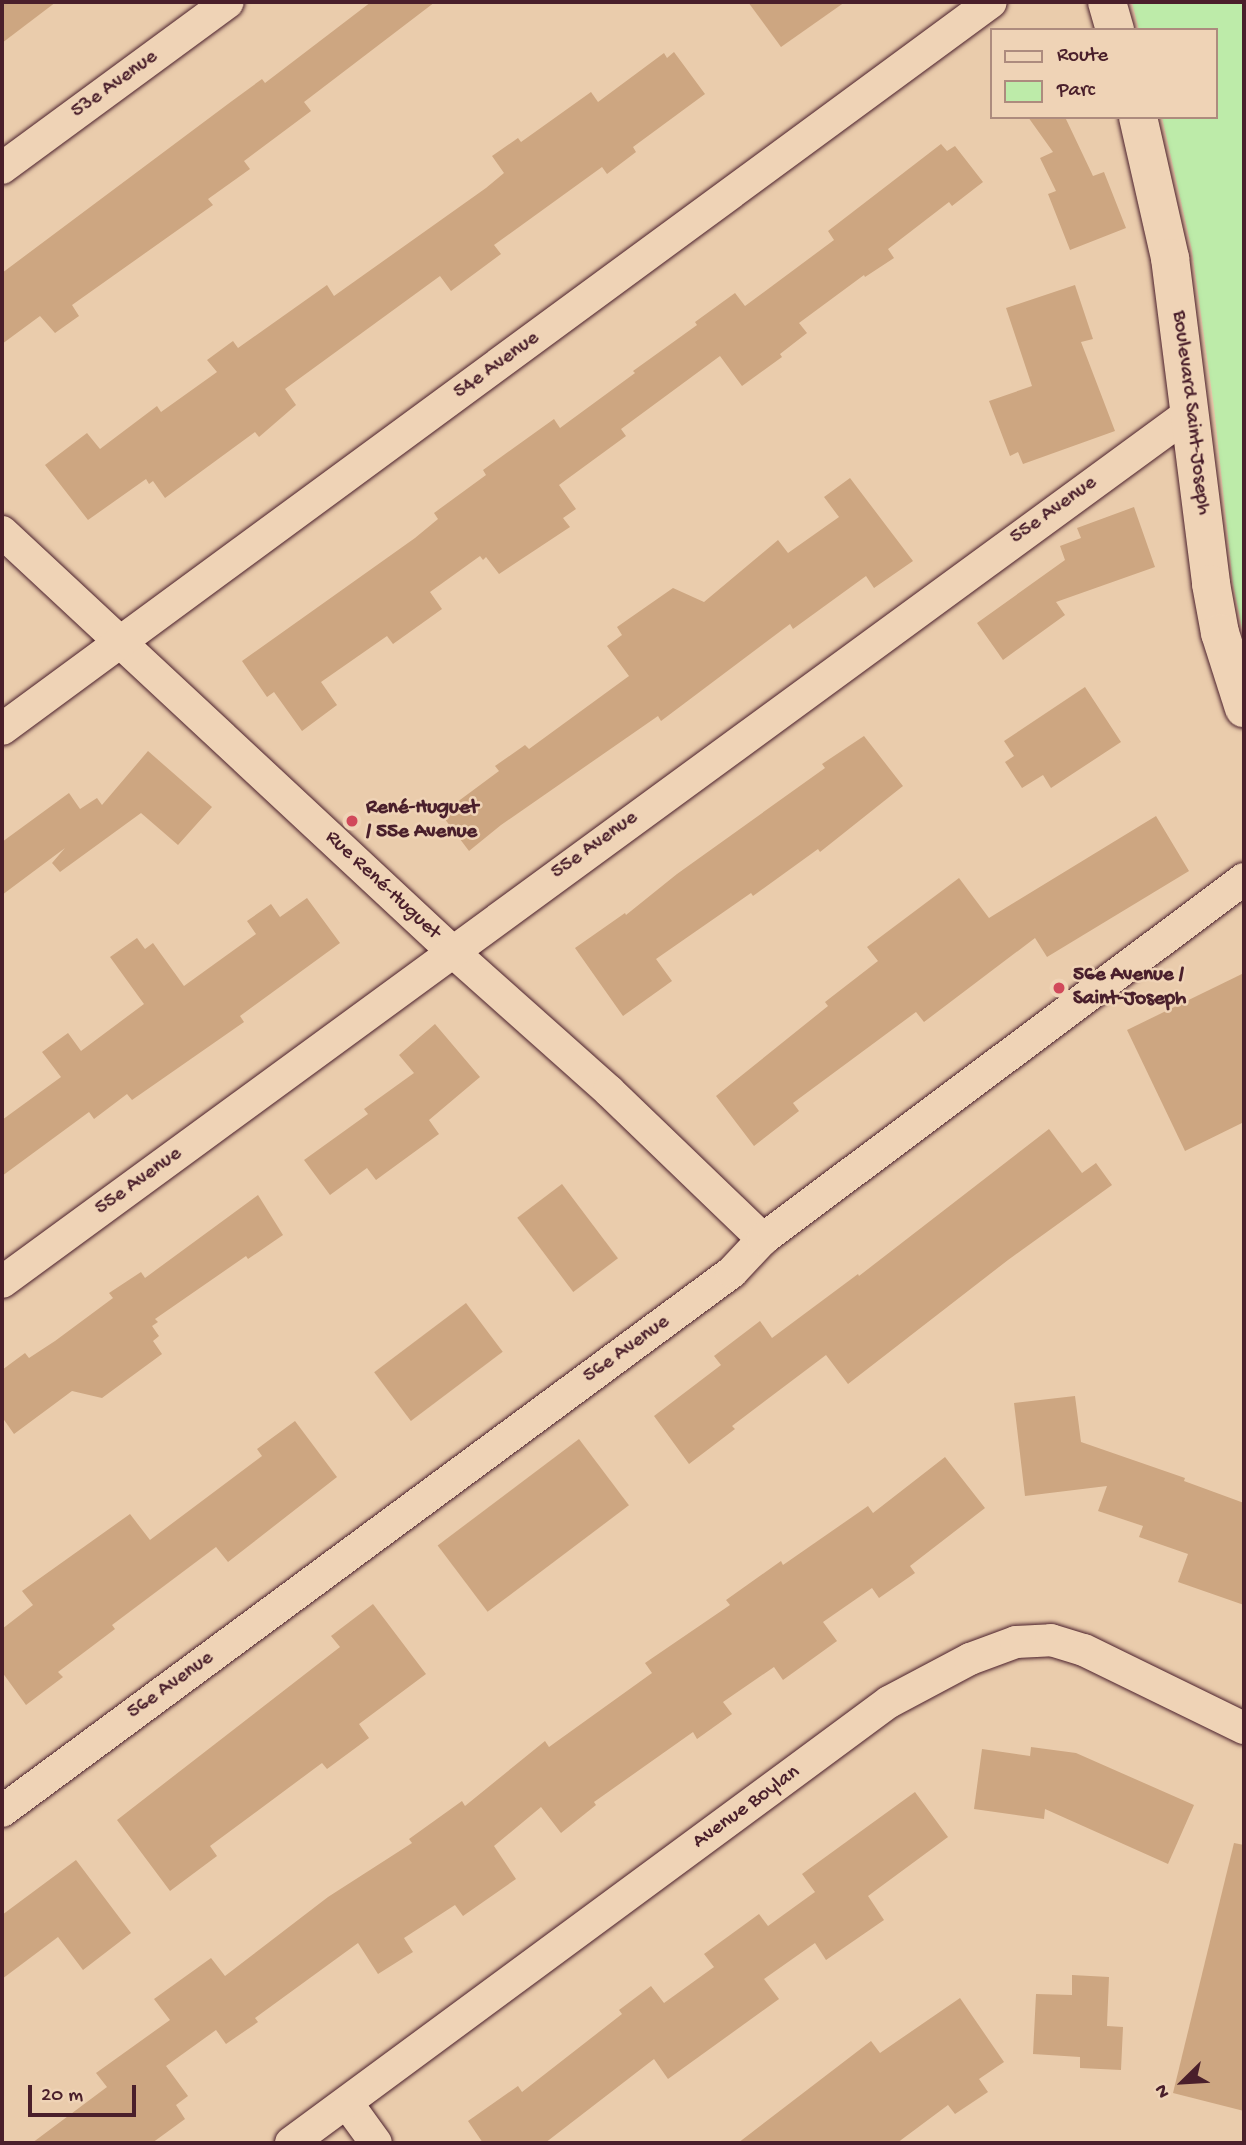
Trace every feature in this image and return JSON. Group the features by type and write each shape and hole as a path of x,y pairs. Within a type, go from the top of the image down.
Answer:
{"street":[{"name":"53e Avenue","path":"2,168 228,2"},
{"name":"54e Avenue","path":"2,729 991,2"},
{"path":"1107,2 1114,28"},
{"name":"Boulevard Saint-Joseph","path":"1138,119 1170,258 1211,584 1220,633 1244,708"},
{"name":"55e Avenue","path":"2,1282 1191,412"},
{"name":"Rue René-Huguet","path":"2,532 452,951 609,1091 763,1239"},
{"name":"56e Avenue","path":"2,1811 732,1272 763,1239 1244,879"},
{"name":"Avenue Boylan","path":"291,2143 889,1702 970,1659 1016,1642 1051,1640 1084,1650 1244,1728"},
{"path":"347,2103 376,2143"}],"green space":[{"path":"1132,2 1244,2 1244,638 1233,583 1214,407 1192,250 1162,119 1218,119 1218,28 1138,28"}],"building":[{"path":"2,2 56,2 2,43"},
{"path":"371,2 435,2 304,102 311,111 244,161 250,169 208,199 213,205 72,305 79,316 55,333 40,316 2,344 2,273 262,79 265,83"},
{"path":"748,2 845,2 781,47"},
{"path":"674,52 705,94 633,147 636,152 607,174 602,167 494,245 501,254 451,291 440,276 285,389 296,405 259,437 255,432 165,498 153,481 149,484 146,479 88,520 45,465 87,433 100,449 157,406 161,412 217,372 207,360 233,341 238,348 327,285 334,296 486,188 504,173 492,156 518,138 521,142 591,92 598,102 664,53 667,58"},
{"path":"1029,119 1066,119 1093,176 1104,172 1126,228 1070,250 1048,194 1056,191 1040,158 1053,152"},
{"path":"941,144 947,151 955,146 983,182 952,206 949,202 888,249 894,258 865,277 864,275 799,323 807,333 780,354 782,357 742,386 720,356 621,429 626,436 559,485 576,509 563,518 570,527 499,574 486,557 483,560 480,556 430,592 442,609 393,644 387,636 321,682 337,705 302,731 274,692 267,697 242,661 415,538 438,519 434,513 486,475 483,470 554,419 560,428 635,373 633,371 697,325 695,322 735,293 745,306 834,240 828,231"},
{"path":"1075,285 1093,339 1081,342 1115,431 1023,464 1018,452 1010,456 989,401 1032,386 1006,308"},
{"path":"850,478 913,561 874,588 866,576 793,629 790,624 661,721 658,716 501,825 469,851 441,814 499,771 495,766 525,745 529,749 629,676 607,646 622,635 617,627 673,588 704,602 778,540 788,553 839,517 824,497"},
{"path":"1134,507 1155,567 1056,602 1065,615 1003,660 977,623 1065,560 1060,546 1081,538 1077,528"},
{"path":"1085,687 1121,742 1051,788 1043,775 1022,788 1005,762 1014,756 1004,741"},
{"path":"864,736 903,786 820,852 818,849 753,896 751,893 656,959 672,981 623,1016 575,948 625,913 626,915 677,874 825,768 822,764"},
{"path":"148,751 212,807 178,845 141,813 60,872 52,863 65,848 2,895 2,842 69,793 80,809 97,798 102,805"},
{"path":"1156,816 1189,871 1047,957 1035,938 924,1022 916,1012 793,1103 799,1111 754,1146 716,1096 828,1006 825,1002 878,961 867,947 959,878 989,918"},
{"path":"307,898 340,943 240,1016 244,1022 132,1100 127,1094 94,1119 89,1112 2,1176 2,1120 61,1077 42,1052 68,1033 81,1051 144,1004 110,957 137,938 145,949 153,943 184,986 256,934 247,921 271,904 280,917"},
{"path":"1244,973 1244,1122 1185,1151 1127,1030"},
{"path":"435,1024 480,1077 429,1120 439,1134 376,1180 367,1168 330,1195 304,1160 368,1114 364,1109 414,1073 399,1055"},
{"path":"1049,1129 1082,1173 1096,1163 1112,1185 1008,1260 848,1384 826,1355 732,1426 735,1429 689,1464 654,1416 721,1365 714,1356 760,1321 772,1338 858,1274 859,1276"},
{"path":"562,1184 618,1258 573,1292 517,1218"},
{"path":"258,1195 283,1235 248,1259 246,1256 155,1319 158,1322 152,1326 159,1336 153,1341 162,1354 102,1398 72,1391 14,1434 2,1417 2,1370 25,1353 29,1358 55,1341 113,1298 109,1293 141,1272 145,1278"},
{"path":"466,1303 503,1352 411,1421 374,1372"},
{"path":"1075,1396 1081,1442 1185,1478 1184,1481 1244,1503 1244,1605 1178,1582 1188,1554 1139,1537 1143,1526 1098,1511 1107,1486 1025,1496 1014,1403"},
{"path":"295,1421 337,1477 228,1562 216,1547 112,1625 115,1629 58,1672 63,1677 26,1705 2,1672 2,1629 33,1605 22,1591 130,1514 150,1540 262,1456 257,1449"},
{"path":"579,1439 629,1505 488,1612 438,1546"},
{"path":"945,1457 985,1508 910,1566 915,1573 879,1598 872,1588 823,1622 837,1641 783,1680 774,1667 723,1702 732,1714 697,1739 693,1732 594,1802 596,1805 561,1833 541,1807 494,1846 516,1879 463,1916 455,1905 404,1938 413,1952 378,1974 358,1943 255,2018 258,2022 226,2044 216,2030 166,2066 188,2096 176,2105 185,2119 152,2143 32,2143 107,2087 96,2073 170,2020 154,1999 211,1958 225,1976 328,1897 412,1843 409,1839 462,1801 465,1806 545,1741 549,1747 652,1673 645,1663 730,1605 726,1600 781,1561 783,1565 868,1506 873,1513"},
{"path":"373,1604 426,1674 359,1724 369,1738 327,1769 322,1763 210,1846 217,1856 170,1891 117,1820 340,1647 331,1636"},
{"path":"1031,1747 1076,1753 1194,1805 1168,1864 1045,1809 1044,1819 974,1809 982,1749 1030,1756"},
{"path":"915,1792 948,1837 868,1896 884,1920 826,1960 815,1943 764,1979 779,1999 668,2079 654,2059 545,2143 483,2143 468,2121 518,2086 522,2092 622,2014 619,2010 651,1986 664,2003 714,1967 704,1954 759,1914 768,1926 815,1892 802,1874"},
{"path":"1234,1843 1244,1845 1244,2111 1173,2093"},
{"path":"76,1860 131,1933 83,1970 58,1937 2,1979 2,1915"},
{"path":"1072,1975 1109,1977 1107,2026 1123,2027 1121,2070 1080,2068 1080,2057 1033,2054 1036,1994 1072,1995"},
{"path":"960,1998 1004,2062 979,2079 988,2092 955,2114 948,2105 897,2143 738,2143 871,2041 880,2053"}],"place":[{"name":"René-Huguet / 55e Avenue","path":"352,821"},
{"name":"56e Avenue / Saint-Joseph","path":"1059,988"}]}
